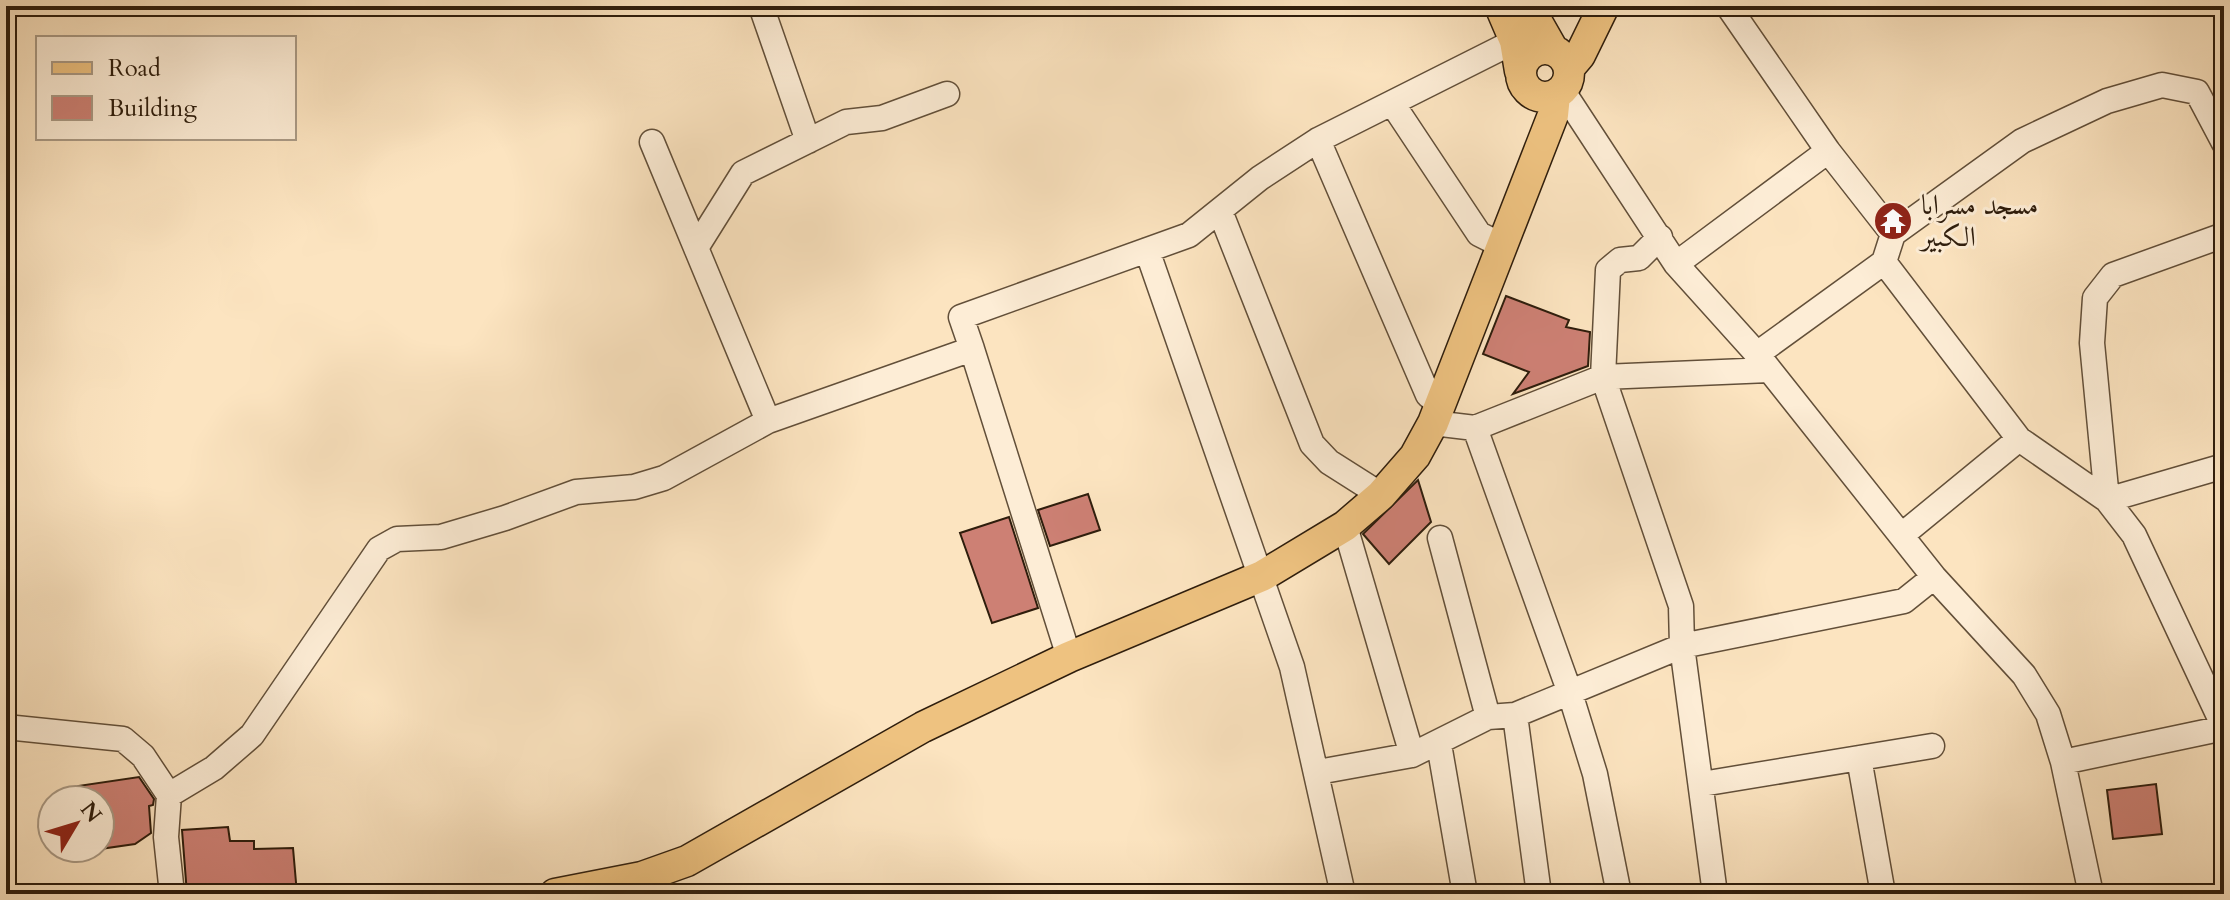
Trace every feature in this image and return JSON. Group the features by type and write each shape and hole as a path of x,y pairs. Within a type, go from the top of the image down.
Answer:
{"main road":[{"path":"1500,6 1515,41 1521,79 1531,93 1538,96 1580,55 1604,6"},
{"path":"555,894 642,877 687,861 923,727 1069,657 1262,576 1345,526 1381,495 1415,456 1437,414 1553,115 1560,76 1528,6"},
{"path":"1520,71 1532,52 1560,76"}],"street":[{"path":"761,6 808,141"},
{"path":"1728,6 1828,151 1893,234"},
{"path":"1069,657 961,317 1189,235 1260,178 1318,140 1515,41"},
{"path":"1560,76 1676,264 1763,362 1934,577 2024,675 2048,714 2063,762 2091,894"},
{"path":"1318,140 1437,414 1475,428 1603,377 1763,362 1884,262 1893,234 2022,141 2107,101 2162,85 2197,92 2224,143"},
{"path":"696,248 743,173 846,122 882,118 947,94"},
{"path":"1392,103 1479,234 1503,246"},
{"path":"652,142 768,421"},
{"path":"1676,264 1828,151"},
{"path":"1220,211 1312,444 1329,462 1381,495"},
{"path":"2107,500 2092,343 2095,298 2113,275 2224,235"},
{"path":"1660,237 1639,258 1620,260 1608,270 1603,377 1681,606 1682,646 1715,894"},
{"path":"1147,250 1292,667 1343,894"},
{"path":"1884,262 2019,439 2107,500 2134,535 2224,728 2063,762"},
{"path":"169,795 214,768 252,735 379,549 397,539 441,537 576,492 634,487 664,478 768,421 972,349"},
{"path":"1475,428 1570,693 1595,774 1619,894"},
{"path":"1902,535 2019,439"},
{"path":"2107,500 2224,466"},
{"path":"1345,526 1412,755"},
{"path":"1440,538 1488,717"},
{"path":"1318,772 1412,755 1488,717 1515,715 1682,646 1904,601 1934,577"},
{"path":"1515,715 1539,894"},
{"path":"6,727 123,739 143,756 169,795 166,837 172,894"},
{"path":"1439,744 1465,894"},
{"path":"1702,784 1932,746"},
{"path":"1859,758 1883,894"}],"building":[{"path":"1506,296 1569,320 1566,327 1590,332 1588,366 1513,394 1529,372 1483,354"},
{"path":"1418,480 1431,522 1389,564 1363,534"},
{"path":"1088,494 1100,530 1050,546 1038,510"},
{"path":"1009,517 1038,608 992,623 960,533"},
{"path":"139,777 154,799 153,805 149,806 151,833 135,844 116,847 116,784 92,784"},
{"path":"2156,784 2162,834 2113,839 2107,790"},
{"path":"228,827 230,841 254,841 254,849 293,848 297,894 187,894 182,830"}],"place":[{"name":"مسجد مسرابا الكبير","path":"1893,221"}]}
